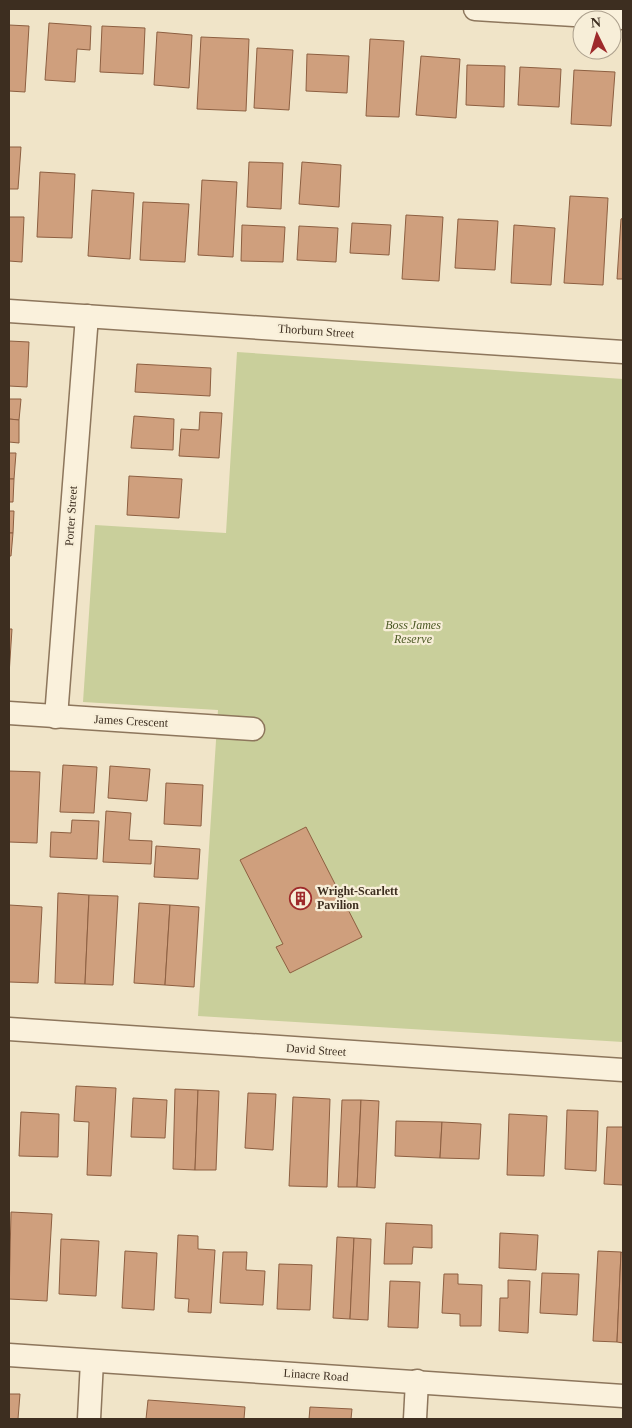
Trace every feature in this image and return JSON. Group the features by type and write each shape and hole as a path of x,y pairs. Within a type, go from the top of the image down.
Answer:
{"street":[{"path":"475,9 572,13"},
{"name":"Thorburn Street","path":"9,311 623,352"},
{"name":"Porter Street","path":"56,717 87,316"},
{"name":"James Crescent","path":"9,714 253,729"},
{"name":"David Street","path":"9,1030 623,1070"},
{"name":"Linacre Road","path":"9,1355 623,1396"},
{"path":"89,1419 92,1361"},
{"path":"415,1419 417,1381"}],"green space":[{"name":"Boss James Reserve","path":"237,352 623,379 623,1042 198,1016 218,710 83,702 95,525 226,533"}],"building":[{"path":"49,23 91,26 90,50 77,49 75,82 45,80"},
{"path":"9,25 29,26 25,92 9,91"},
{"path":"102,26 145,28 143,74 100,72"},
{"path":"157,32 192,35 189,88 154,85"},
{"path":"201,37 249,39 246,111 197,109"},
{"path":"370,39 404,41 399,117 366,116"},
{"path":"257,48 293,50 289,110 254,108"},
{"path":"307,54 349,56 347,93 306,91"},
{"path":"421,56 460,59 456,118 416,115"},
{"path":"467,65 505,66 504,107 466,105"},
{"path":"520,67 561,69 559,107 518,105"},
{"path":"574,70 615,72 611,126 571,124"},
{"path":"9,147 21,147 18,189 9,189"},
{"path":"249,162 283,163 281,209 247,207"},
{"path":"302,162 341,165 339,207 299,204"},
{"path":"40,172 75,174 72,238 37,237"},
{"path":"202,180 237,182 233,257 198,255"},
{"path":"92,190 134,193 130,259 88,256"},
{"path":"570,196 608,198 603,285 564,283"},
{"path":"143,202 189,204 185,262 140,260"},
{"path":"406,215 443,217 439,281 402,279"},
{"path":"9,217 24,217 22,262 9,261"},
{"path":"623,218 623,279 617,279 621,219"},
{"path":"458,219 498,221 495,270 455,268"},
{"path":"352,223 391,225 389,255 350,253"},
{"path":"242,225 285,227 283,262 241,261"},
{"path":"514,225 555,228 551,285 511,283"},
{"path":"299,226 338,228 336,262 297,260"},
{"path":"9,341 29,342 27,387 9,386"},
{"path":"137,364 211,368 210,396 135,392"},
{"path":"9,399 21,399 19,420 9,419"},
{"path":"200,412 222,413 219,458 179,456 181,429 199,430"},
{"path":"134,416 174,419 173,450 131,448"},
{"path":"9,419 19,420 19,443 9,442"},
{"path":"9,453 16,453 14,479 9,479"},
{"path":"129,476 182,479 179,518 127,515"},
{"path":"9,479 14,479 13,502 9,502"},
{"path":"9,511 14,511 13,533 9,533"},
{"path":"9,533 13,533 11,556 9,556"},
{"path":"9,629 12,629 9,675"},
{"path":"63,765 97,767 94,813 60,812"},
{"path":"110,766 150,769 147,801 108,798"},
{"path":"9,771 40,772 37,843 9,842"},
{"path":"166,783 203,785 201,826 164,824"},
{"path":"106,811 131,813 129,840 152,841 151,864 103,862"},
{"path":"72,820 99,821 97,859 50,857 51,832 71,833"},
{"name":"Wright-Scarlett Pavilion","path":"306,827 362,937 290,973 276,947 283,944 240,860"},
{"path":"156,846 200,849 198,879 154,877"},
{"path":"58,893 89,895 85,984 55,983"},
{"path":"89,895 118,896 113,985 85,984"},
{"path":"139,903 170,905 165,985 134,983"},
{"path":"9,905 42,907 38,983 9,982"},
{"path":"170,905 199,907 194,987 165,985"},
{"path":"76,1086 116,1088 111,1176 87,1175 89,1122 74,1121"},
{"path":"175,1089 198,1090 195,1170 173,1169"},
{"path":"198,1090 219,1091 216,1170 195,1170"},
{"path":"248,1093 276,1094 273,1150 245,1148"},
{"path":"293,1097 330,1099 327,1187 289,1186"},
{"path":"133,1098 167,1100 165,1138 131,1137"},
{"path":"342,1100 361,1100 357,1187 338,1187"},
{"path":"361,1100 379,1101 375,1188 357,1187"},
{"path":"567,1110 598,1111 596,1171 565,1169"},
{"path":"21,1112 59,1114 58,1157 19,1156"},
{"path":"509,1114 547,1116 544,1176 507,1175"},
{"path":"396,1121 442,1122 440,1158 395,1156"},
{"path":"442,1122 481,1124 479,1159 440,1158"},
{"path":"607,1127 623,1127 623,1185 604,1184"},
{"path":"11,1212 52,1214 47,1301 9,1299"},
{"path":"386,1223 432,1225 432,1248 413,1247 412,1264 384,1264"},
{"path":"500,1233 538,1235 536,1270 499,1268"},
{"path":"178,1235 198,1236 198,1249 215,1250 211,1313 188,1312 189,1299 175,1298"},
{"path":"337,1237 354,1238 350,1319 333,1318"},
{"path":"354,1238 371,1239 368,1320 350,1319"},
{"path":"61,1239 99,1241 96,1296 59,1294"},
{"path":"125,1251 157,1253 154,1310 122,1308"},
{"path":"598,1251 621,1252 617,1342 593,1341"},
{"path":"223,1252 247,1252 246,1270 265,1271 263,1305 220,1303"},
{"path":"621,1252 623,1253 623,1343 617,1342"},
{"path":"279,1264 312,1265 310,1310 277,1309"},
{"path":"542,1273 579,1274 577,1315 540,1313"},
{"path":"444,1274 458,1274 458,1284 482,1285 481,1326 460,1326 460,1314 442,1313"},
{"path":"508,1280 530,1281 528,1333 499,1331 500,1298 508,1298"},
{"path":"390,1281 420,1282 418,1328 388,1327"},
{"path":"9,1394 20,1394 18,1419 9,1419"},
{"path":"148,1400 245,1407 244,1419 146,1419"},
{"path":"310,1407 352,1409 351,1419 309,1419"}],"place":[{"name":"Wright-Scarlett Pavilion","path":"301,898"}]}
